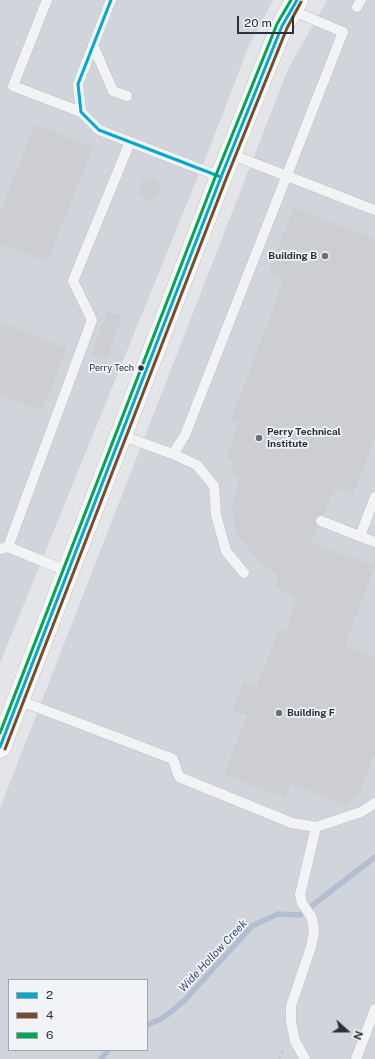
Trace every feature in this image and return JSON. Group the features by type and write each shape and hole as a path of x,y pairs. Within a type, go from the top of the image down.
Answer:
{"main road":[{"path":"1,739 18,700 67,570 221,176 282,26 294,5"}],"lane":[{"path":"47,0 13,86 81,112 99,130 221,176"},
{"path":"81,112 78,84 111,0"},
{"path":"173,454 185,435 343,32 294,5"},
{"path":"93,45 113,91 127,96"},
{"path":"67,570 2,549 92,320 73,281 130,142"},
{"path":"230,154 375,210"},
{"path":"120,435 173,454 197,465 214,486 216,515 226,551 244,573"},
{"path":"360,536 375,497"},
{"path":"321,521 375,542"},
{"path":"18,700 173,759 179,777 292,823 316,827 361,812 375,803"},
{"path":"305,1059 295,1041 292,1022 292,1006 311,947 314,931 312,918 302,903 300,895 316,827"},
{"path":"356,1059 375,1009"}],"shaded area":[{"path":"0,0 273,0 248,48 210,147 0,663"},
{"name":"Perry Technical Institute","path":"327,0 375,0 375,1059 0,1059 0,808 288,69"}],"building":[{"path":"35,124 93,147 47,262 0,244 0,212"},
{"path":"154,178 161,187 157,198 145,200 138,191 143,180"},
{"path":"294,207 375,239 375,438 353,495 335,488 323,515 315,518 315,522 318,527 311,543 375,566 345,645 375,657 375,753 361,789 346,806 291,784 285,798 224,774 247,715 233,710 244,681 257,686 279,628 286,631 297,599 277,588 277,575 257,560 236,532 232,510 239,477 231,472 234,462 227,459 238,423 231,420 284,279 268,273"},
{"path":"107,311 122,316 107,359 92,354"},
{"path":"0,322 67,348 42,411 0,395"}],"waterway":[{"name":"Wide Hollow Creek","path":"148,1025 163,1018 184,1001 252,926 278,914 300,915 375,857"},
{"name":"Wide Hollow Creek","path":"101,1059 107,1051"}],"transit line":[{"name":"2","path":"111,0 78,84 81,112 99,130 221,177"},
{"name":"6","path":"0,733 216,175 277,24 291,0"},
{"name":"2","path":"0,747 221,177 282,26 297,0"},
{"name":"4","path":"5,749 226,179 287,28 301,2"}],"place":[{"name":"Building B","path":"325,256"},
{"name":"Perry Tech","path":"141,368"},
{"name":"Perry Technical Institute","path":"259,438"},
{"name":"Building F","path":"279,713"}]}
